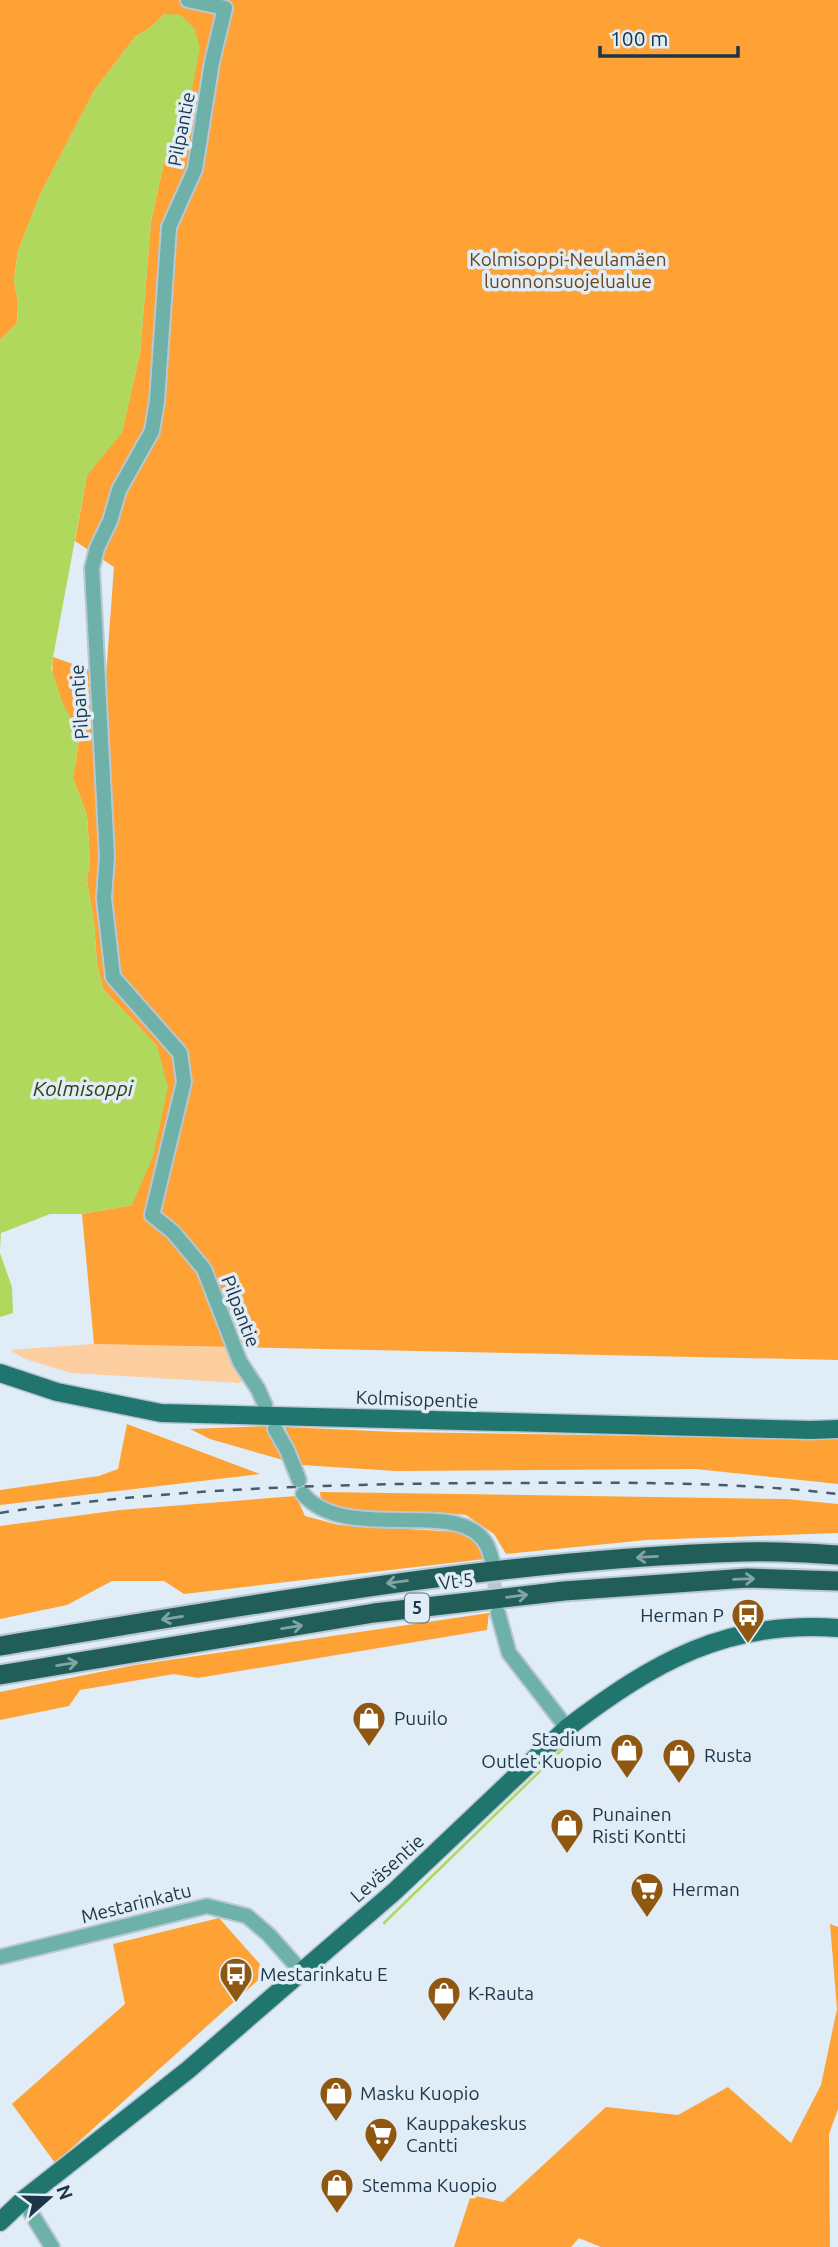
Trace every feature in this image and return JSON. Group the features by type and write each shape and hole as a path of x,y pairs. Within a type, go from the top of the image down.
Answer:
{"highway":[{"name":"Vt 5","path":"0,1646 374,1585 562,1562 745,1552 838,1555"},
{"name":"Vt 5","path":"0,1675 374,1613 564,1591 747,1578 838,1581"}],"main road":[{"name":"Kolmisopentie","path":"0,1373 57,1392 161,1413 838,1429"},
{"name":"Leväsentie","path":"0,2222 23,2200 188,2070 395,1891 567,1728 651,1670 700,1646 779,1627 838,1628"}],"street":[{"name":"Pilpantie","path":"188,0 225,8 212,62 195,169 169,227 157,401 152,430 119,490 92,568 107,856 104,898 113,977 180,1054 184,1082 152,1214 173,1232 204,1269 240,1362 265,1405"},
{"path":"275,1429 310,1503 341,1516 445,1522 473,1530 488,1546 492,1560"},
{"path":"498,1613 509,1653 567,1728"},
{"name":"Mestarinkatu","path":"0,1957 207,1906 247,1916 269,1935 301,1971"},
{"path":"23,2200 52,2247"}],"shaded area":[{"path":"94,1344 229,1347 244,1380 240,1383 71,1373 25,1359 10,1350"}],"green space":[{"name":"Kolmisoppi-Neulamäen luonnonsuojelualue","path":"0,0 838,0 838,1360 94,1344 82,1214 132,1205 157,1046 103,989 97,964 87,881 90,861 87,816 73,778 80,734 60,697 52,667 53,657 106,676 114,567 75,541 87,475 122,432 140,353 151,221 164,162 189,105 165,14 135,37 94,91 40,195 18,251 14,280 18,303 17,323 0,340"},
{"path":"127,1424 260,1474 0,1505 0,1490 99,1476 118,1469"},
{"path":"269,1426 283,1460 210,1439 190,1429"},
{"path":"285,1427 396,1432 838,1439 838,1484 696,1469 395,1471 302,1465"},
{"path":"320,1492 787,1499 838,1504 838,1533 646,1540 506,1554 494,1534 466,1515 433,1512 365,1513 321,1501"},
{"path":"296,1496 305,1516 339,1525 459,1532 476,1541 485,1559 184,1594 164,1581 112,1581 67,1605 0,1619 0,1526 120,1510"},
{"path":"489,1613 487,1630 198,1678 174,1674 80,1690 69,1706 0,1720 0,1692 135,1665"},
{"path":"219,1918 267,1972 55,2163 12,2104 125,2004 113,1944"},
{"path":"830,1924 838,1927 838,2109 829,2134 830,2247 601,2247 579,2238 571,2247 454,2247 471,2195 503,2202 606,2107 678,2115 728,2087 791,2143 821,2085 837,2009"}],"water":[{"name":"Kolmisoppi","path":"165,14 181,15 195,29 200,48 189,105 164,162 151,221 140,353 122,433 87,475 51,668 63,704 80,734 73,778 87,816 90,861 87,881 97,964 103,989 157,1046 168,1087 153,1157 132,1205 82,1214 50,1214 1,1233 0,1251 0,340 17,323 18,303 14,280 18,251 40,195 94,91 135,37"},
{"path":"0,1253 12,1287 13,1313 0,1317"}],"waterway":[{"path":"384,1923 576,1736"}],"tunnel":[{"path":"492,1562 497,1608"}],"railway":[{"path":"0,1513 200,1492 388,1484 660,1483 749,1486 838,1494"}],"place":[{"name":"Herman P","path":"748,1645"},
{"name":"Puuilo","path":"369,1748"},
{"name":"Stadium Outlet Kuopio","path":"627,1780"},
{"name":"Rusta","path":"679,1785"},
{"name":"Punainen Risti Kontti","path":"567,1855"},
{"name":"Herman","path":"647,1919"},
{"name":"Mestarinkatu E","path":"236,2004"},
{"name":"K-Rauta","path":"444,2023"},
{"name":"Masku Kuopio","path":"336,2123"},
{"name":"Kauppakeskus Cantti","path":"381,2164"},
{"name":"Stemma Kuopio","path":"337,2215"}]}
